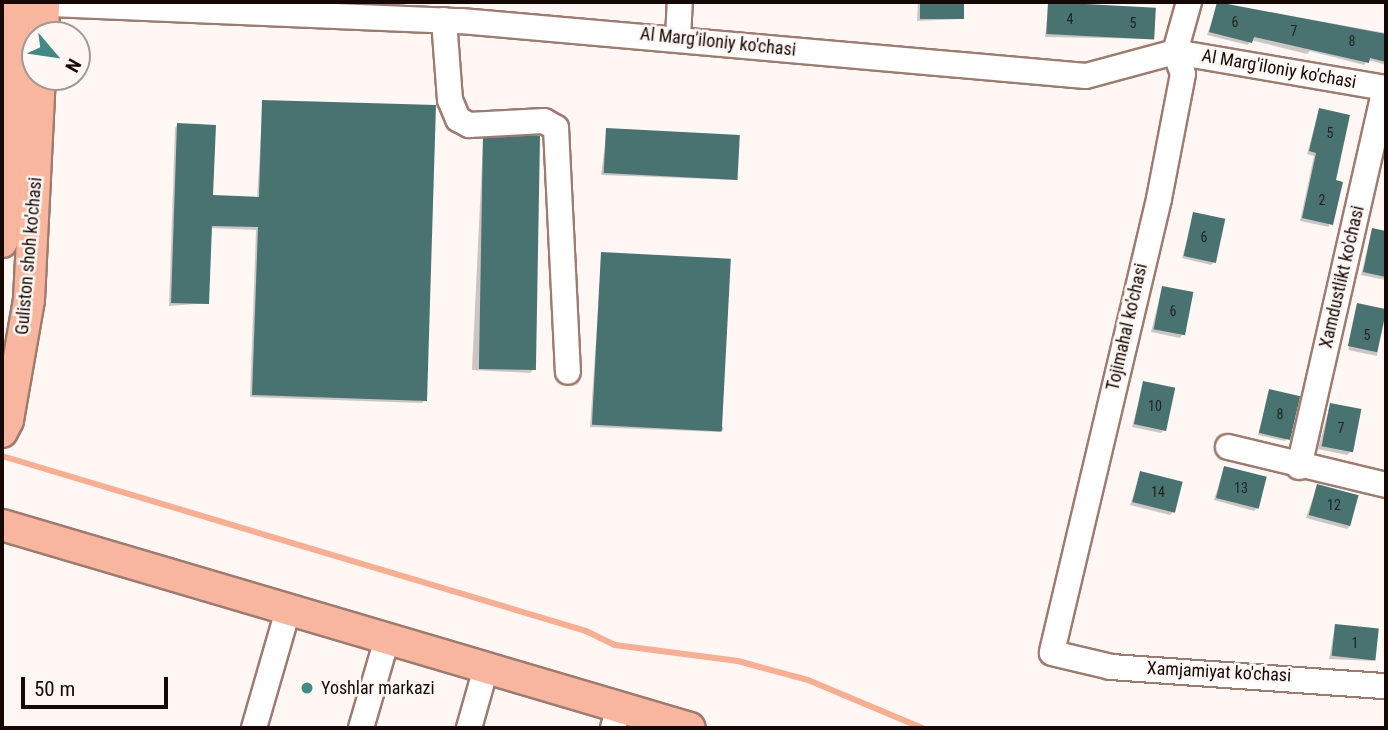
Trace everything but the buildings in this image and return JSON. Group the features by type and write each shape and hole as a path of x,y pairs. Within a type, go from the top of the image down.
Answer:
{"main road":[{"path":"30,3 37,21"},
{"name":"Guliston shoh ko'chasi","path":"2,242 30,3"},
{"name":"Guliston shoh ko'chasi","path":"2,432 8,421 10,361 29,300 39,91"},
{"path":"2,525 486,668 616,718 690,728"}],"street":[{"path":"678,37 680,2"},
{"name":"Tojimahal ko'chasi","path":"1052,653 1159,199 1183,74 1175,52 1189,2"},
{"name":"Al Marg'iloniy ko'chasi","path":"30,3 456,14 910,63 1087,76 1175,52 1386,88"},
{"path":"456,14 450,100 458,119 469,125 544,121 556,128 568,372"},
{"name":"Xamdustlikt ko'chasi","path":"1299,467 1386,88"},
{"path":"1228,447 1299,467 1386,485"},
{"path":"254,728 288,610"},
{"path":"361,728 387,639"},
{"name":"Xamjamiyat ko'chasi","path":"1052,653 1111,667 1386,686"},
{"path":"469,728 486,668"}],"waterway":[{"path":"2,456 586,631 615,645 738,661 808,680 922,728"}],"place":[{"name":"Yoshlar markazi","path":"307,688"}]}
